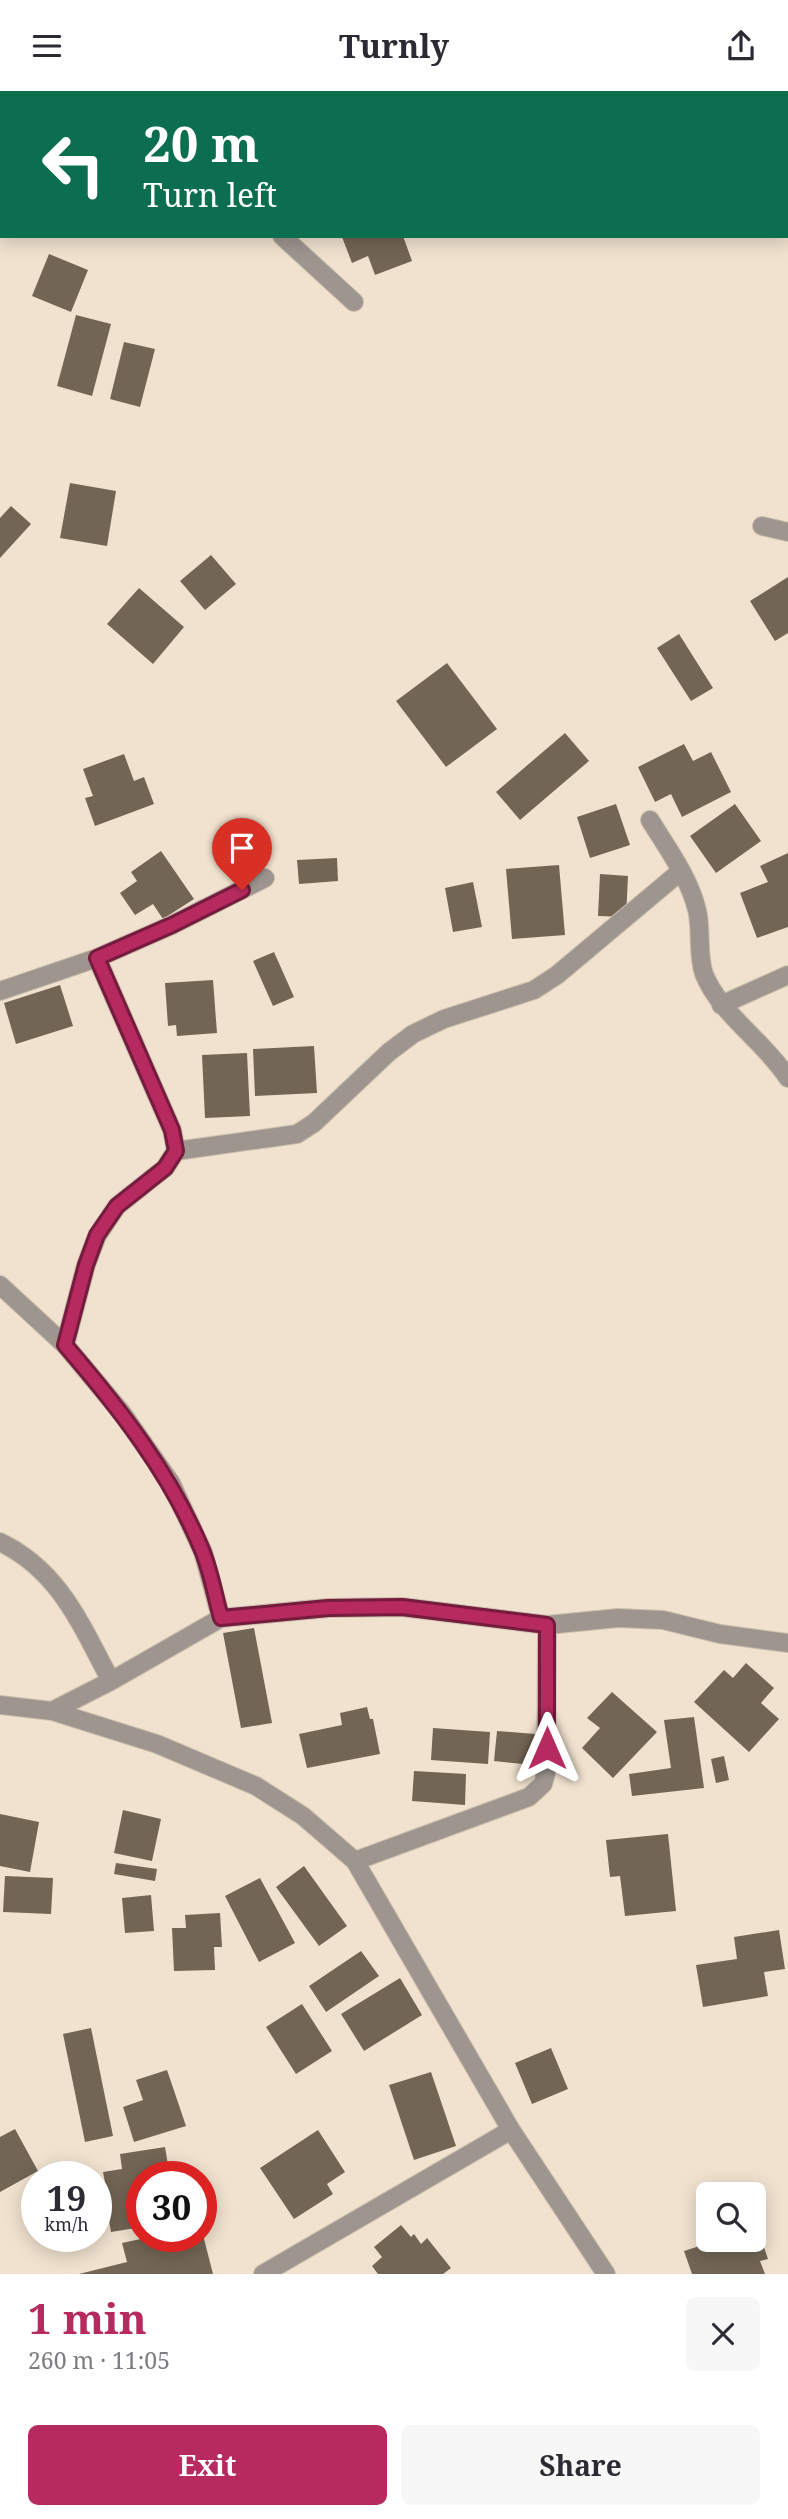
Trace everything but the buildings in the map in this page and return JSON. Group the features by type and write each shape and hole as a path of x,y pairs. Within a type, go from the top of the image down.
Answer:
{"street":[{"path":"284,238 354,302"},
{"path":"762,526 788,532"},
{"path":"650,820 681,871 698,910 704,972 721,1005 740,1021 788,1078"},
{"path":"176,1151 296,1134 314,1123 413,1034 444,1019 534,990 557,975 681,871"},
{"path":"0,991 97,958 265,879"},
{"path":"65,1345 86,1265 97,1235 117,1206 165,1168 176,1151 172,1130 97,958"},
{"path":"721,1005 788,975"},
{"path":"0,1285 65,1345 122,1413 171,1483 203,1552 221,1618"},
{"path":"0,1542 22,1553 51,1579 73,1610 111,1681"},
{"path":"52,1711 111,1681 221,1618 328,1608 402,1607 547,1625 618,1618 663,1620 720,1634 788,1643"},
{"path":"355,1861 529,1797 543,1784 546,1773 547,1625"},
{"path":"0,1705 52,1711 158,1744 256,1786 303,1816 355,1861 511,2130 606,2274"},
{"path":"263,2274 511,2130"}],"route":[{"path":"242,890 97,958 172,1130 176,1151 165,1168 117,1206 97,1235 86,1265 65,1345 122,1413 171,1483 203,1552 221,1618 328,1608 402,1607 547,1625 547,1748"}]}
